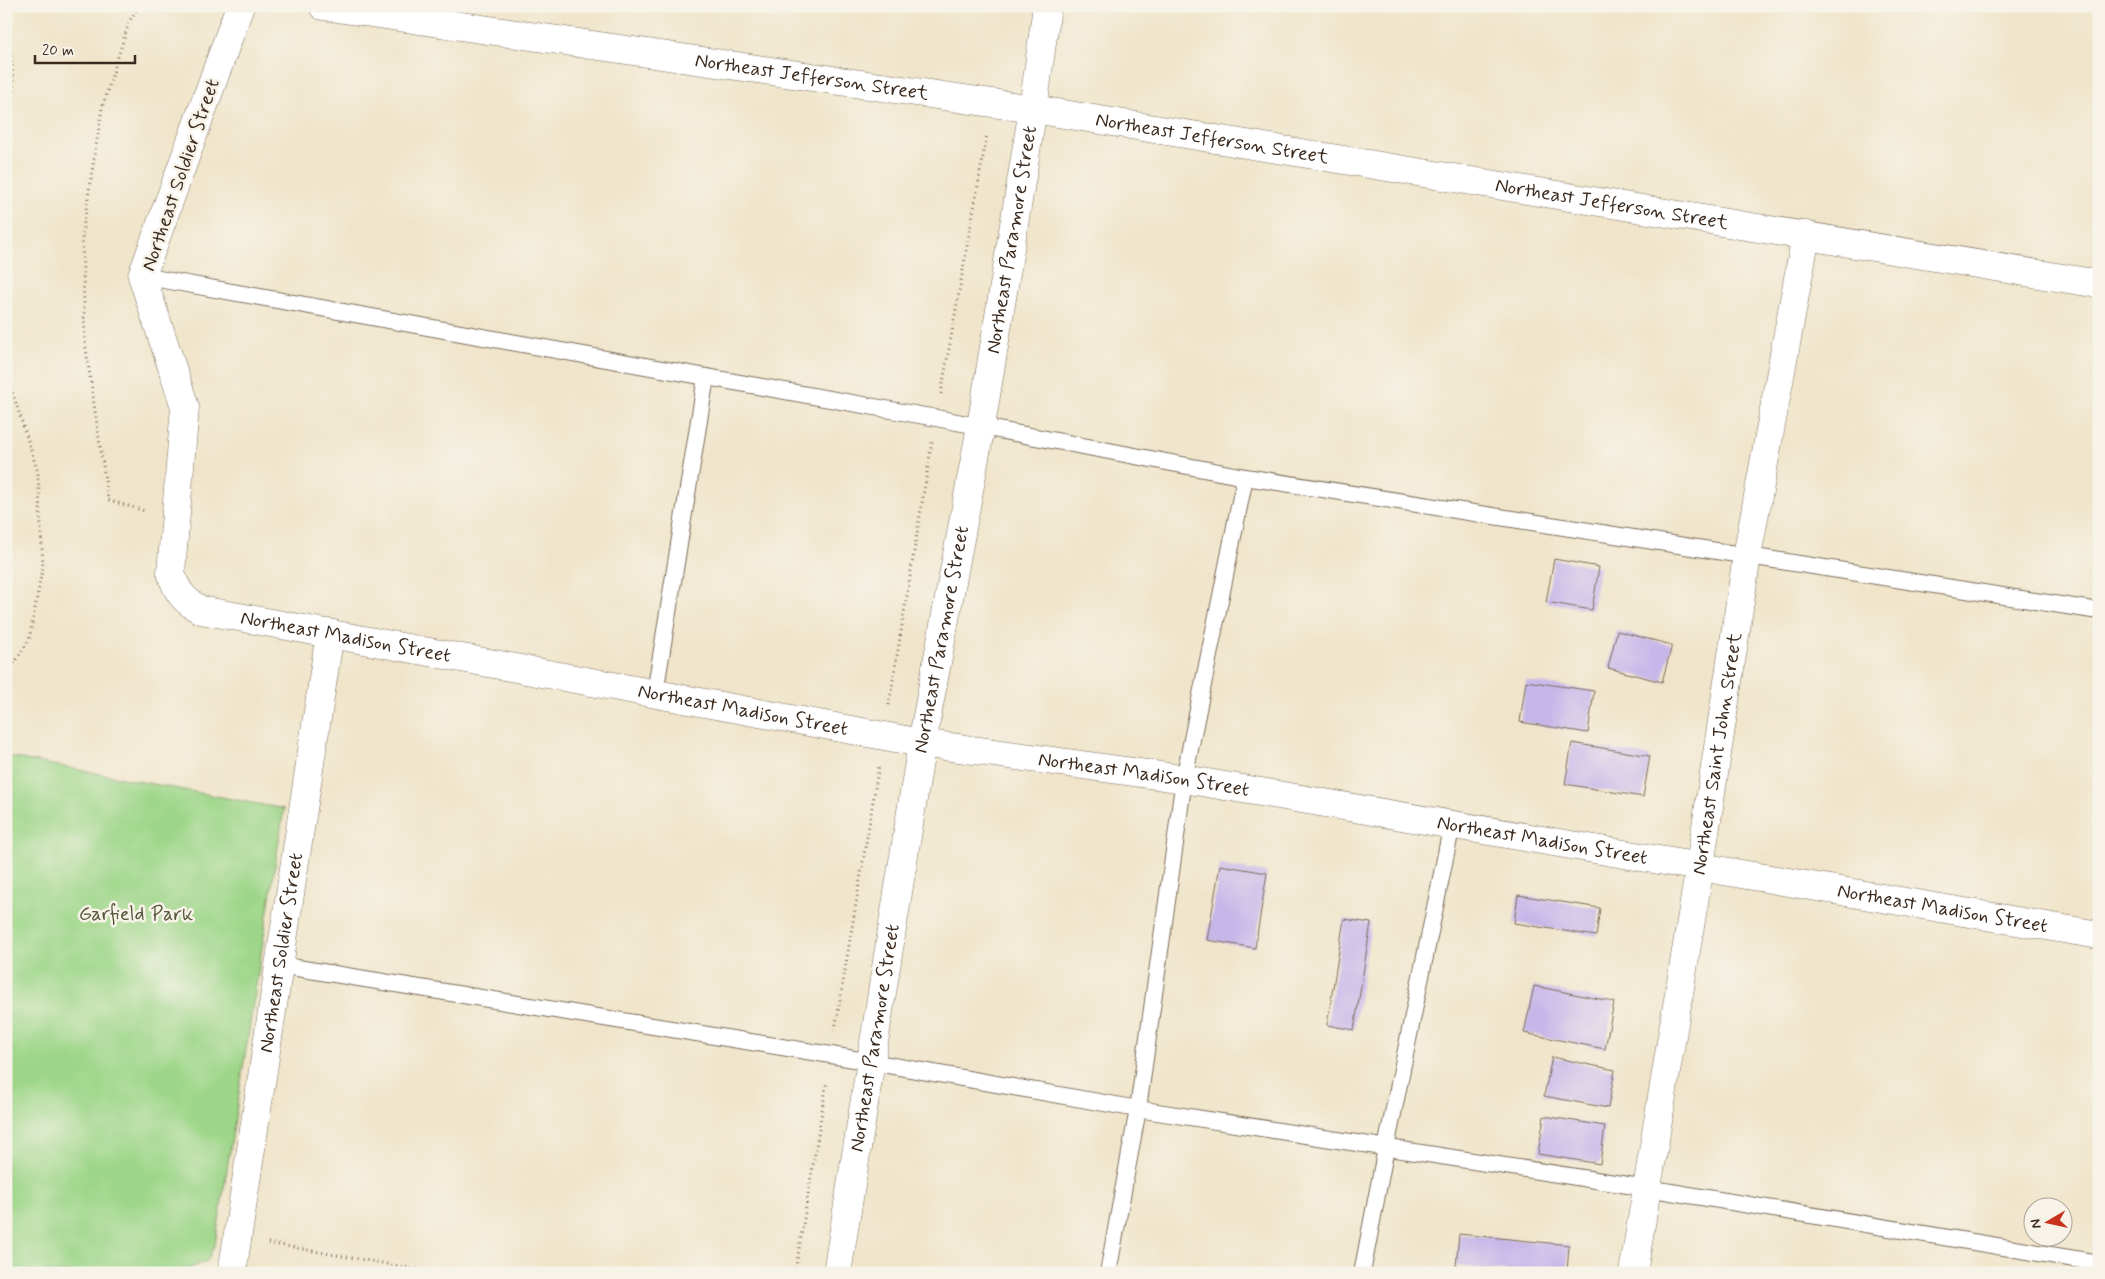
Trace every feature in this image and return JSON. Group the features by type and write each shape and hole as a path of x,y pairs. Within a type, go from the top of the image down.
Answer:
{"street":[{"name":"Northeast Soldier Street","path":"190,604 174,585 171,572 185,407 142,276 240,6"},
{"name":"Northeast Jefferson Street","path":"323,6 1032,109 2099,284"},
{"name":"Northeast Paramore Street","path":"837,1273 922,743 981,426 1047,6"},
{"name":"Northeast Saint John Street","path":"1633,1273 1700,866 1747,556 1806,235"},
{"name":"Northeast Madison Street","path":"190,604 201,610 330,632 922,743 1184,779 2099,935"},
{"name":"Northeast Soldier Street","path":"232,1273 330,632"}],"lane":[{"path":"142,276 981,426 1245,477 2099,610"},
{"path":"655,692 706,377"},
{"path":"1108,1273 1138,1109 1184,779 1245,477"},
{"path":"1362,1273 1452,824"},
{"path":"279,965 831,1055 1138,1109 1647,1188 2099,1263"}],"path":[{"path":"139,6 129,22 102,108 82,235 85,342 108,500 146,511"},
{"path":"6,16 10,34 14,94 6,118"},
{"path":"795,1273 936,418 993,104"},
{"path":"6,385 13,394 38,472 43,566 29,640 6,676"},
{"path":"268,1242 439,1273"}],"green space":[{"name":"Garfield Park","path":"6,756 284,809 215,1245 207,1261 179,1273 6,1273"}],"building":[{"path":"1554,559 1599,567 1592,610 1546,602"},
{"path":"1617,631 1672,645 1662,682 1608,668"},
{"path":"1526,681 1594,691 1588,733 1520,722"},
{"path":"1572,743 1650,756 1643,797 1565,784"},
{"path":"1220,865 1267,873 1255,948 1207,940"},
{"path":"1518,895 1600,908 1596,936 1514,923"},
{"path":"1344,919 1371,923 1354,1030 1327,1025"},
{"path":"1534,986 1614,1002 1605,1049 1524,1033"},
{"path":"1552,1057 1615,1070 1608,1108 1544,1096"},
{"path":"1544,1116 1605,1126 1600,1164 1538,1154"},
{"path":"1459,1234 1569,1245 1567,1273 1521,1273 1456,1266"}]}
